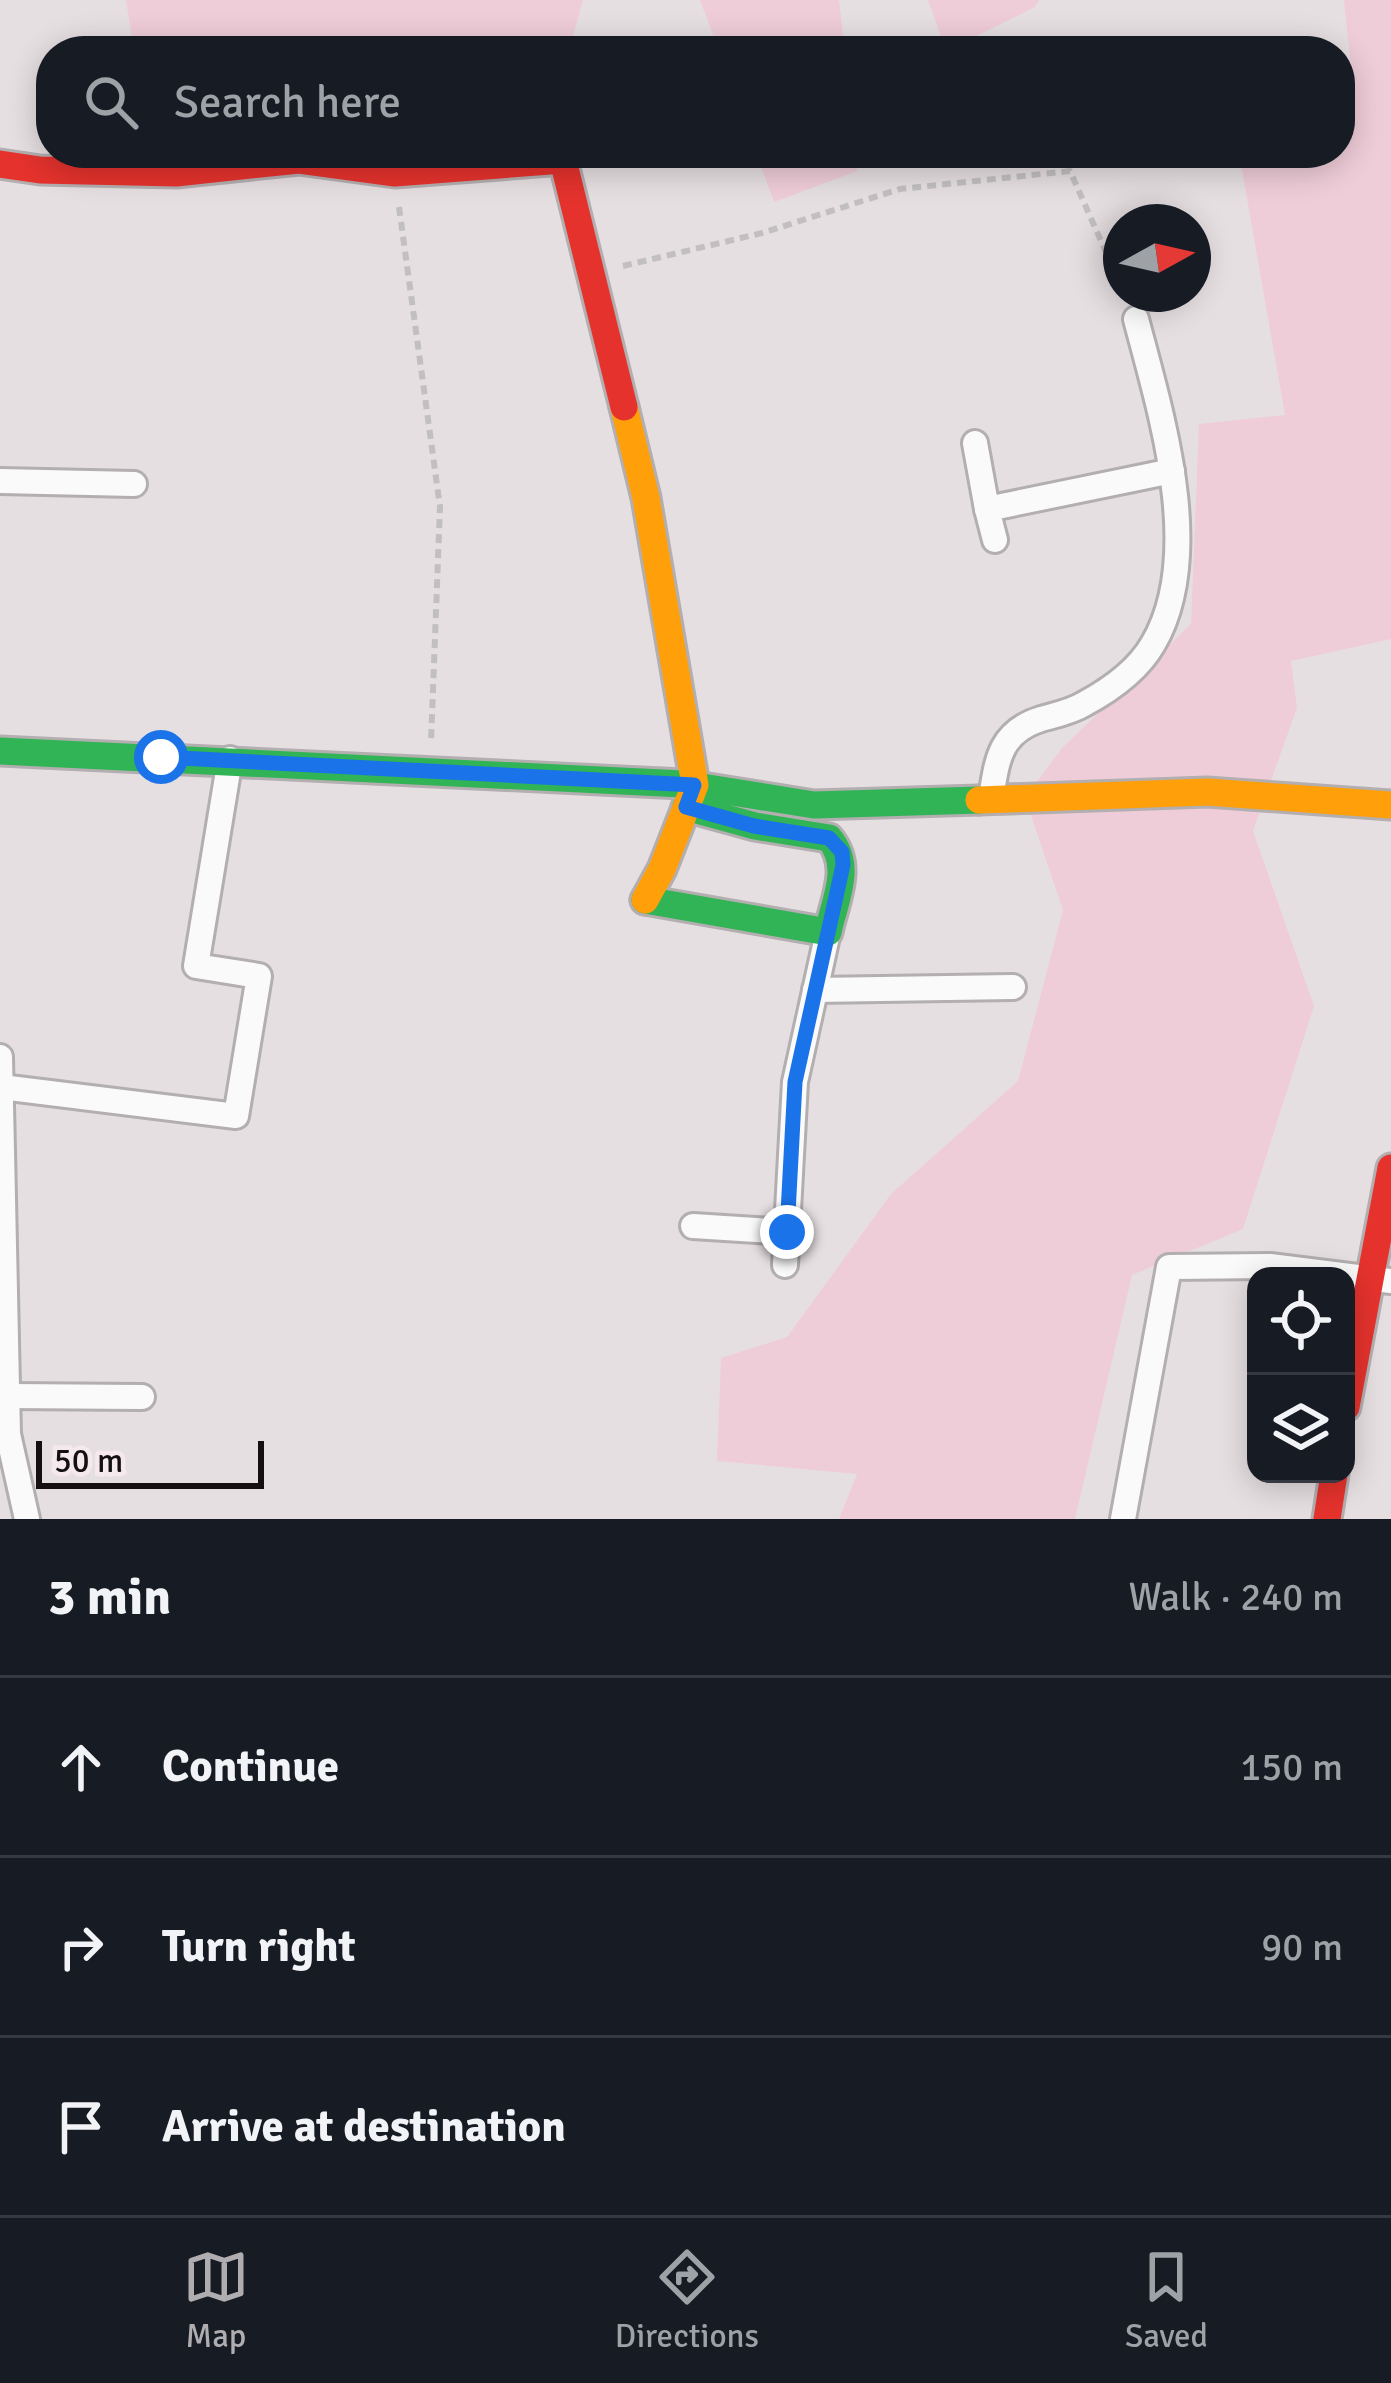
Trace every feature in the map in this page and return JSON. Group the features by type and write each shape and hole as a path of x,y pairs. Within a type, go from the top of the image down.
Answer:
{"street":[{"path":"0,164 40,170 176,173 223,168"},
{"path":"358,168 395,173 445,168"},
{"path":"567,168 646,498 690,796 644,902 828,932"},
{"path":"991,798 999,749 1027,723 1080,707 1122,680 1153,644 1170,597 1176,548 1172,471 1136,319"},
{"path":"975,443 995,540"},
{"path":"987,509 1172,471"},
{"path":"0,481 134,484"},
{"path":"0,751 230,759 814,806 1207,792 1391,805"},
{"path":"1,1087 236,1116 259,976 196,966 230,759"},
{"path":"690,796 754,826 829,838 842,852 795,1082 784,1265"},
{"path":"815,990 1013,987"},
{"path":"0,1057 8,1434 27,1519"},
{"path":"1355,1375 1380,1280 1391,1168"},
{"path":"693,1226 787,1232"},
{"path":"1123,1519 1169,1268 1270,1266 1380,1280"},
{"path":"7,1396 142,1397"},
{"path":"1327,1519 1333,1483"}],"path":[{"path":"590,274 762,233 900,189 1070,171 1103,245"},
{"path":"395,173 440,506 429,774"}],"shaded area":[{"path":"126,0 583,0 573,36 132,36"},
{"path":"700,0 839,0 843,36 713,36"},
{"path":"928,0 1039,0 1035,7 976,36 941,36"},
{"path":"1344,0 1391,0 1391,639 1291,661 1297,708 1253,831 1314,1006 1243,1229 1132,1275 1075,1519 839,1519 857,1474 717,1461 721,1358 787,1337 891,1194 1018,1081 1063,910 1025,798 1062,748 1191,624 1199,424 1285,415 1242,168 1355,168 1355,36 1348,36"},
{"path":"762,168 857,168 857,171 774,202"}],"traffic: fast":[{"path":"0,751 683,784 814,805 979,800"},
{"path":"645,900 828,932 841,871 829,838 755,826 686,807"}],"traffic: slow":[{"path":"624,407 646,498 695,785 645,900"},
{"path":"979,800 1207,792 1391,805"}],"traffic: jam":[{"path":"0,164 40,170 176,173 223,168"},
{"path":"358,168 395,173 460,168"},
{"path":"565,168 624,407"},
{"path":"1352,1375 1391,1168"},
{"path":"1327,1519 1333,1483"}],"route":[{"path":"161,757 694,785 686,807 754,826 829,838 842,852 843,865 795,1082 787,1232"}]}
